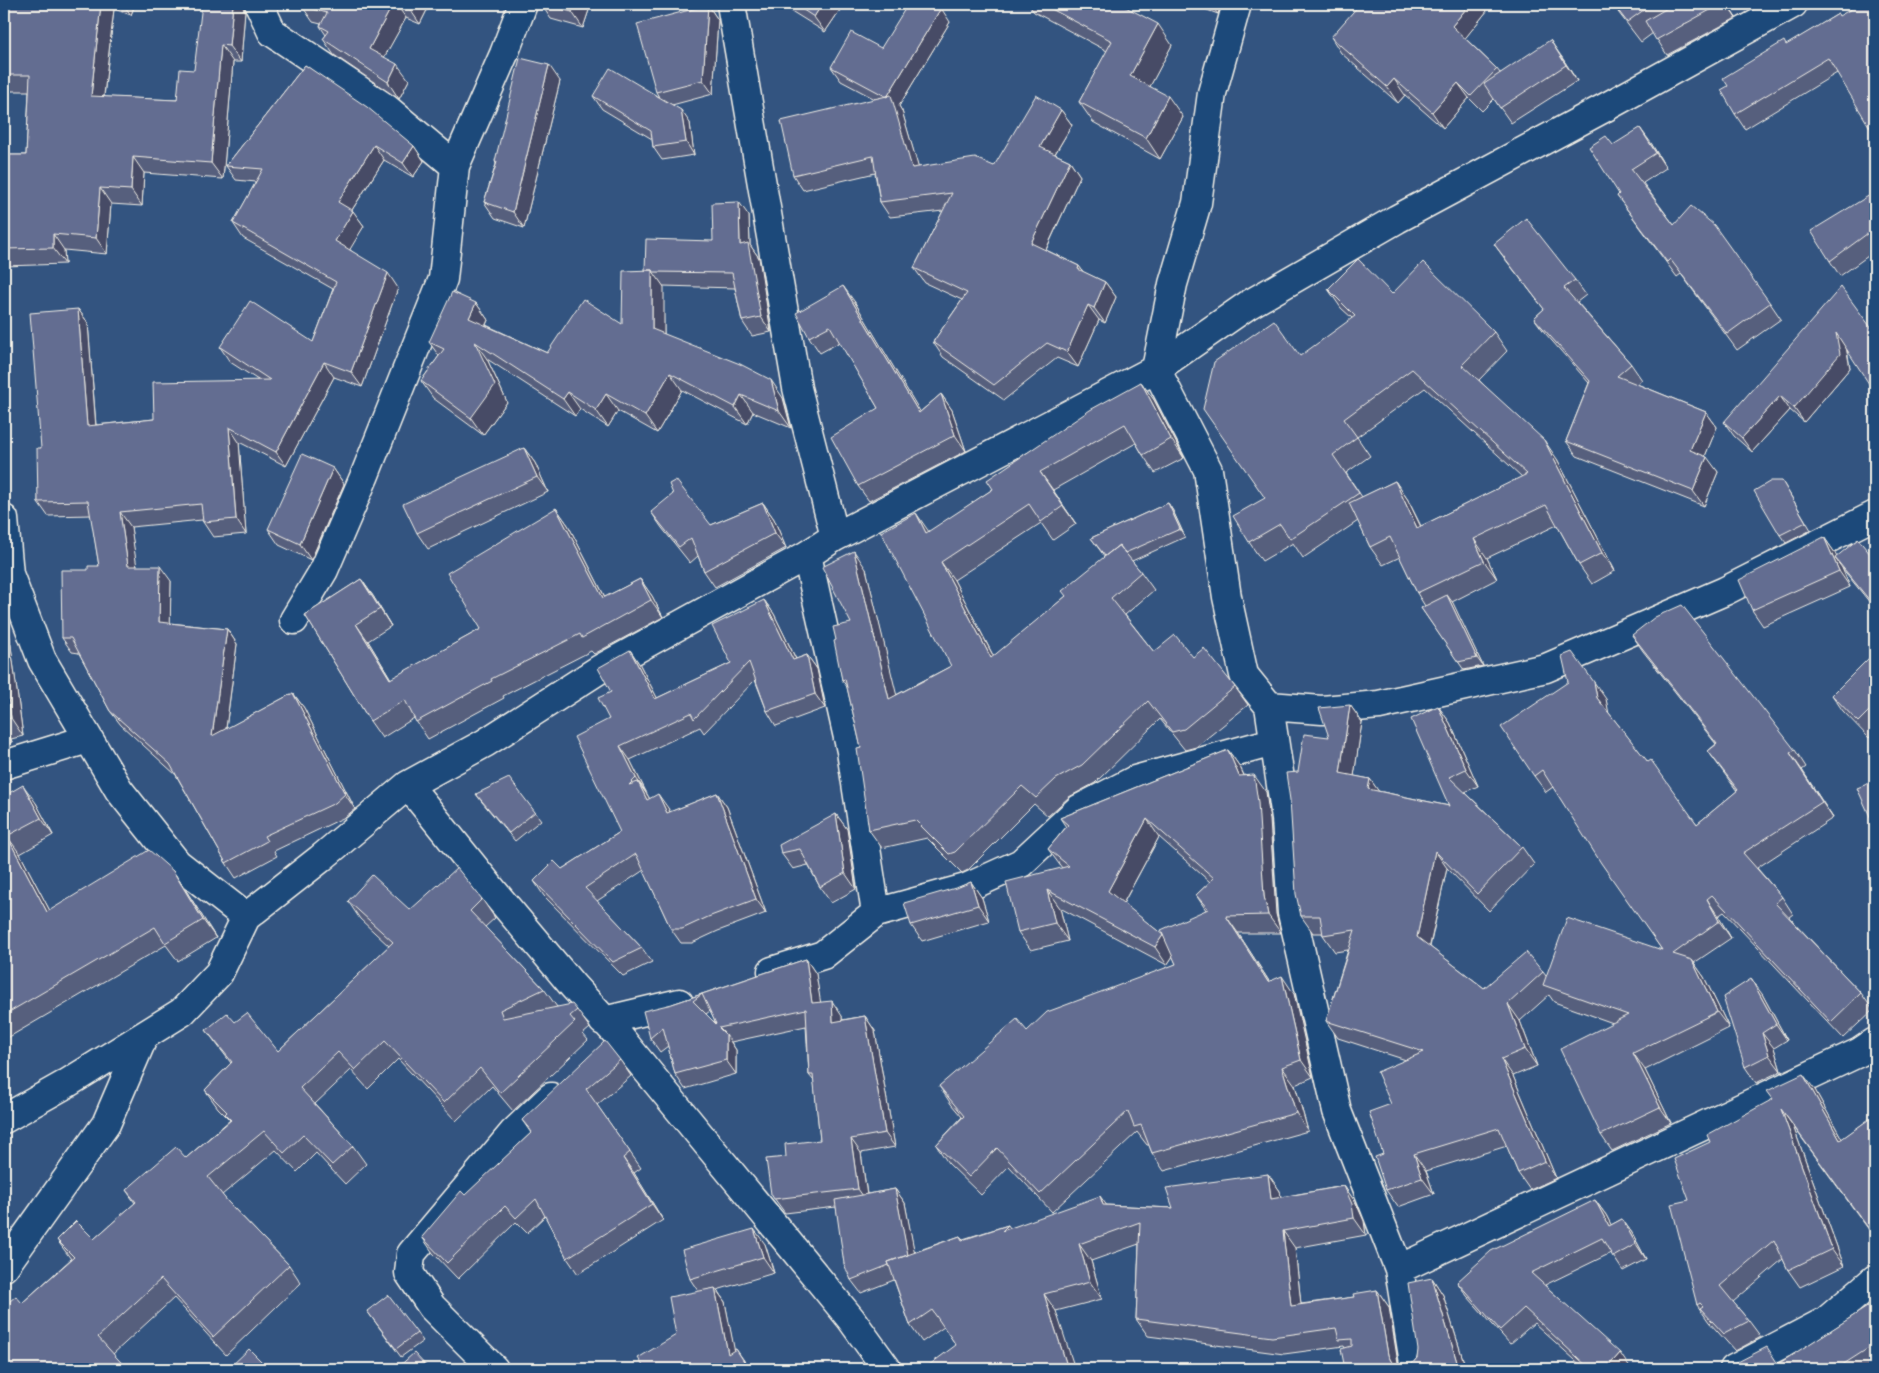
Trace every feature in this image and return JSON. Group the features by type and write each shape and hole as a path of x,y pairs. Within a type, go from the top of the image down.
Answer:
{"street":[{"path":"259,4 272,32 387,109 455,166"},
{"path":"294,620 327,562 364,477 443,279 455,166 504,54 523,4"},
{"path":"731,4 797,388 835,537"},
{"path":"1237,4 1212,93 1197,203 1173,284 1156,369 1208,470 1227,597 1244,675 1269,706 1286,818 1292,914 1337,1111 1399,1269 1415,1369"},
{"path":"4,1119 143,1038 182,1012 219,973 246,917 320,859 408,785 485,744 600,669 807,555 835,537 1156,369 1248,306 1396,219 1598,112 1793,4"},
{"path":"4,519 10,574 42,660 88,740 119,790 177,864 246,917"},
{"path":"1269,706 1322,710 1379,705 1546,668 1725,591 1872,522"},
{"path":"807,555 851,751 876,913"},
{"path":"4,765 88,740"},
{"path":"748,979 823,955 876,913 966,888 1021,864 1079,809 1135,780 1273,742"},
{"path":"408,785 494,892 852,1318 887,1369"},
{"path":"596,1054 610,1028 703,995"},
{"path":"4,1267 106,1124 143,1038"},
{"path":"1399,1269 1860,1052 1875,1042"},
{"path":"494,1369 432,1307 409,1273 411,1254 513,1133 568,1080"},
{"path":"1734,1369 1826,1321 1875,1279"}],"building":[{"path":"4,4 62,7 63,4 101,4 91,96 177,100 180,69 194,70 202,4 233,4 229,46 221,45 211,163 133,157 131,190 100,188 96,238 53,234 53,248 4,249 4,155 26,155 30,75 4,75"},
{"path":"303,4 393,4 369,49 397,64 388,82 323,39 329,31 320,26 327,13 302,6"},
{"path":"399,4 411,4 409,8"},
{"path":"543,4 574,4 572,12"},
{"path":"794,4 822,4 814,17"},
{"path":"908,4 934,4 941,8 887,97 831,67 851,32 881,48"},
{"path":"1042,4 1120,4 1158,24 1130,76 1168,96 1146,138 1079,102 1112,41"},
{"path":"1360,4 1470,4 1452,26 1497,69 1471,96 1458,83 1432,112 1394,79 1387,87 1331,37"},
{"path":"1613,4 1652,4 1627,22"},
{"path":"1674,4 1721,4 1656,40 1645,21"},
{"path":"1860,4 1875,4 1875,136 1828,58 1735,114 1721,90 1728,86 1723,78 1784,41 1786,45 1838,14 1839,16"},
{"path":"708,5 703,80 656,92 637,24"},
{"path":"1550,40 1566,65 1500,108 1484,84"},
{"path":"520,58 549,65 513,212 484,202 497,162 495,161"},
{"path":"305,65 367,107 414,146 403,163 374,145 338,202 353,211 335,241 388,273 351,372 324,362 276,452 229,427 236,519 203,522 201,504 120,512 128,566 160,566 159,622 227,629 212,736 293,693 345,794 335,803 264,836 267,841 226,863 170,764 110,711 71,638 62,638 61,570 88,570 88,566 99,566 88,501 38,502 37,448 41,448 30,313 78,309 87,426 154,419 153,382 270,380 220,347 250,301 313,342 336,282 233,223 263,169 226,166"},
{"path":"610,68 681,110 686,142 653,147 651,131 593,96"},
{"path":"891,95 912,168 975,158 994,166 1036,95 1061,110 1040,147 1070,161 1031,243 1079,266 1078,269 1105,282 1094,308 1088,305 1067,352 1047,343 994,385 933,342 967,293 914,268 952,193 880,202 873,156 793,175 781,121"},
{"path":"1640,128 1656,153 1631,169 1674,225 1691,206 1714,225 1770,303 1727,334 1670,259 1667,262 1617,196 1619,194 1589,147 1606,136 1613,145"},
{"path":"1875,192 1875,228 1830,261 1811,231"},
{"path":"739,202 740,245 748,243 761,317 742,321 732,273 653,272 652,270 645,270 646,239 713,241 712,203"},
{"path":"1526,218 1575,280 1564,288 1631,364 1617,376 1706,412 1690,450 1707,457 1693,491 1566,441 1590,381 1534,318 1544,309 1494,244"},
{"path":"1358,259 1392,294 1423,262 1494,332 1462,365 1544,440 1602,553 1579,565 1546,505 1474,539 1484,561 1417,593 1390,537 1370,547 1349,503 1395,481 1417,528 1527,474 1412,369 1344,419 1357,437 1333,455 1359,493 1290,539 1280,524 1249,542 1233,516 1265,498 1203,409 1214,362 1274,320 1300,356 1355,316 1328,289"},
{"path":"652,270 652,329 740,364 771,380 779,411 741,395 735,407 670,373 645,416 606,394 596,410 568,392 563,399 475,342 495,385 471,418 421,381 444,349 429,342 452,292 476,303 469,318 547,353 583,299 622,324 623,271"},
{"path":"843,286 919,413 941,394 955,435 858,486 831,437 878,408 830,326 809,337 796,313"},
{"path":"1841,287 1875,333 1875,393 1836,333 1840,354 1794,408 1780,396 1742,438 1724,422"},
{"path":"1141,382 1171,439 1143,455 1125,424 1040,472 1063,506 1041,522 1029,504 941,562 991,658 1066,596 1062,591 1119,545 1141,572 1111,598 1154,652 1175,635 1193,657 1204,648 1235,687 1184,729 1172,732 1148,701 1082,765 1056,779 1036,798 1022,786 955,852 949,854 915,820 869,830 857,749 861,748 845,679 842,680 834,641 836,640 833,627 851,623 822,567 854,551 889,699 951,666 881,532 916,513 926,533 993,489 987,480 1090,410"},
{"path":"524,448 537,477 417,533 403,504"},
{"path":"302,454 333,468 300,544 268,529"},
{"path":"676,480 711,525 763,503 775,533 704,571 691,538 679,547 651,512 673,494 669,484"},
{"path":"1771,481 1782,481 1806,522 1780,535 1754,491"},
{"path":"1168,503 1180,529 1125,553 1119,545 1105,556 1091,538"},
{"path":"556,508 603,598 640,579 651,600 582,638 580,634 491,679 492,681 416,722 405,700 370,721 305,615 361,579 380,609 356,624 390,679 481,629 447,573"},
{"path":"1824,537 1839,571 1752,610 1739,580"},
{"path":"1858,539 1875,560 1875,607 1835,558"},
{"path":"1447,595 1477,658 1458,662 1421,608"},
{"path":"764,600 793,660 807,655 815,694 767,711 749,662 694,719 691,713 620,746 636,778 629,785 638,782 647,800 658,794 667,813 717,793 756,899 682,929 671,929 636,854 585,888 642,948 613,962 534,881 554,861 562,869 620,832 574,737 609,719 598,698 611,692 598,668 630,650 655,699 731,663 712,626"},
{"path":"1682,605 1795,750 1790,753 1822,802 1743,853 1782,897 1775,903 1861,993 1831,1022 1712,895 1707,899 1719,921 1673,954 1692,960 1717,1012 1633,1053 1660,1107 1601,1135 1560,1049 1628,1015 1543,985 1567,918 1662,950 1601,863 1542,770 1534,776 1501,727 1568,682 1562,656 1572,652 1594,682 1597,698 1648,762 1651,760 1697,824 1738,790 1708,751 1717,744 1632,635 1655,617"},
{"path":"1875,652 1875,705 1858,722 1832,695"},
{"path":"4,668 11,718 4,720"},
{"path":"1350,705 1340,773 1370,779 1368,789 1449,806 1411,719 1438,706 1466,769 1449,777 1522,847 1477,894 1435,851 1417,937 1484,988 1526,952 1543,972 1508,1004 1525,1049 1501,1059 1545,1161 1518,1173 1499,1128 1414,1154 1422,1178 1386,1190 1375,1157 1383,1154 1369,1112 1391,1104 1377,1072 1424,1052 1326,1021 1355,930 1323,935 1320,916 1301,916 1296,894 1290,800 1286,773 1298,772 1304,734 1329,737 1319,708"},
{"path":"1228,750 1239,776 1254,775 1258,802 1264,896 1268,915 1226,916 1268,982 1282,976 1301,1060 1282,1067 1296,1113 1152,1153 1141,1125 1134,1127 1128,1111 1040,1194 997,1148 969,1177 936,1145 964,1116 939,1086 1017,1019 1027,1031 1047,1012 1176,964 1163,935 1155,947 1047,890 1055,923 1018,932 1006,882 1069,866 1048,849 1068,825 1060,818","holes":["1147,819 1214,878 1196,895 1208,909 1161,930 1163,935 1108,891"]},
{"path":"509,778 535,812 509,833 476,794"},
{"path":"1875,781 1875,822 1873,823 1857,788"},
{"path":"23,785 41,818 7,836 47,912 149,850 173,871 203,920 165,943 155,927 4,1015 4,796"},
{"path":"836,814 845,873 820,887 800,849 781,853 779,845"},
{"path":"457,868 482,899 470,911 544,989 500,1010 503,1018 572,1004 577,1010 570,1016 575,1022 500,1093 480,1068 444,1103 385,1041 355,1070 338,1052 300,1088 353,1146 332,1165 303,1135 284,1153 264,1131 208,1177 228,1202 289,1265 213,1337 161,1279 98,1337 127,1369 85,1369 81,1365 76,1369 4,1369 4,1306 16,1296 22,1303 74,1257 57,1240 76,1221 94,1239 136,1202 126,1190 176,1147 186,1158 231,1120 225,1114 227,1112 205,1090 232,1062 206,1030 227,1013 235,1022 247,1013 278,1051 393,942 348,901 372,875 410,910"},
{"path":"971,882 978,905 911,925 904,903"},
{"path":"806,959 812,1003 832,1001 833,1022 865,1016 885,1133 851,1139 858,1189 774,1199 771,1194 766,1159 786,1157 785,1144 820,1140 813,1075 809,1075 806,1009 719,1028 726,1035 726,1060 675,1074 663,1027 650,1038 643,1011 672,1004","holes":["702,994 716,1024 693,1001"]},
{"path":"1751,979 1776,1024 1762,1033 1769,1055 1745,1067 1723,997"},
{"path":"605,1041 620,1060 586,1089 630,1152 623,1158 652,1204 567,1258 536,1199 516,1218 505,1206 447,1263 422,1237 461,1191 465,1195 532,1132 522,1120"},
{"path":"1803,1074 1840,1140 1875,1115 1875,1237 1781,1109 1832,1249 1788,1270 1774,1240 1720,1286 1749,1321 1724,1334 1700,1308 1703,1306 1700,1303 1697,1305 1671,1204 1689,1200 1674,1159 1710,1142 1707,1135 1773,1099 1767,1091"},
{"path":"1268,1174 1271,1199 1344,1186 1352,1204 1354,1218 1283,1231 1291,1306 1354,1297 1353,1294 1377,1290 1388,1355 1397,1366 1406,1367 1417,1358 1418,1350 1408,1283 1432,1278 1459,1369 1345,1369 1341,1349 1352,1346 1352,1339 1339,1340 1336,1328 1272,1337 1136,1319 1140,1222 1079,1244 1090,1282 1044,1294 1068,1369 925,1368 956,1345 932,1310 910,1325 888,1262 960,1236 962,1240 1008,1225 1002,1231 1100,1196 1103,1205 1173,1208 1166,1188"},
{"path":"895,1189 908,1255 888,1262 889,1265 851,1280 844,1264 835,1200"},
{"path":"1595,1200 1609,1226 1622,1219 1636,1244 1613,1257 1602,1238 1531,1273 1620,1353 1606,1369 1590,1369 1524,1308 1500,1330 1457,1282 1491,1251"},
{"path":"754,1229 763,1257 690,1279 682,1250"},
{"path":"715,1288 728,1354 736,1349 749,1369 645,1369 638,1358 676,1335 669,1297"},
{"path":"388,1295 417,1333 396,1349 367,1311"},
{"path":"1875,1302 1875,1344 1836,1369 1720,1369 1730,1366 1767,1347 1778,1364"},
{"path":"249,1349 269,1369 228,1369"},
{"path":"414,1353 429,1369 396,1369"}]}
